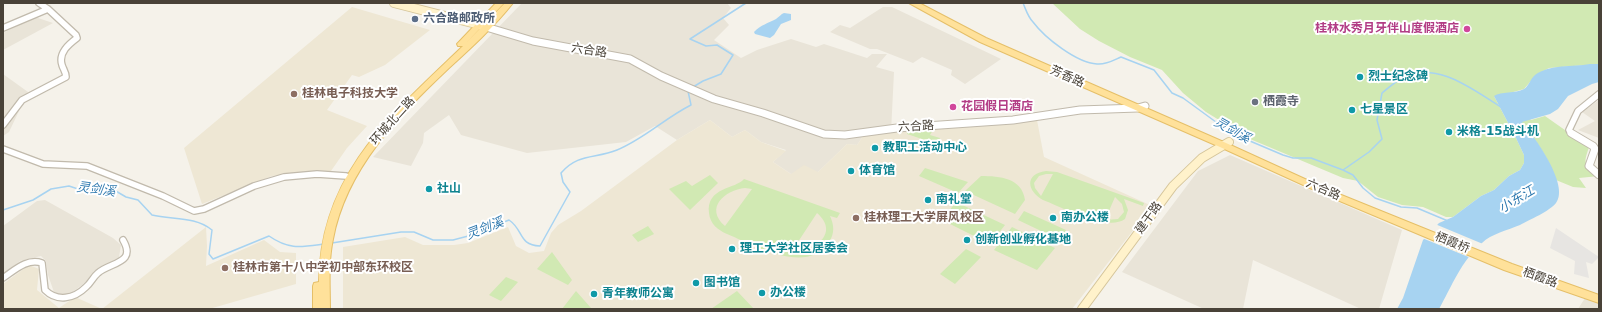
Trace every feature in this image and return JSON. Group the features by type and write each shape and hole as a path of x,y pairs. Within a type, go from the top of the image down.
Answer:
{"main road":[{"name":"六合路","path":"394,3 482,25"},
{"name":"六合路","path":"407,3 482,25"},
{"path":"482,25 500,3"},
{"path":"482,25 509,3"},
{"name":"芳香路","path":"913,3 983,40 1226,143"},
{"name":"芳香路","path":"920,3 992,40 1141,107"},
{"name":"环城北二路","path":"326,236 333,204 346,176 360,155 386,122 482,25"},
{"name":"环城北二路","path":"326,236 344,189 356,166 371,145 405,106 482,25"},
{"name":"六合路","path":"1226,143 1326,192 1426,229"},
{"name":"建干路","path":"1082,309 1174,186 1202,158 1226,143"},
{"name":"栖霞桥","path":"1426,229 1482,253"},
{"path":"318,309 323,250 326,236"},
{"path":"323,250 325,309"},
{"name":"栖霞路","path":"1482,253 1599,294"},
{"name":"栖霞路","path":"1482,253 1528,274 1599,299"}],"street":[{"path":"3,124 10,117 17,104 22,100 66,77 66,72 61,64 64,50 77,38 76,35 48,9 39,3"},
{"path":"3,28 48,9"},
{"name":"六合路","path":"482,25 539,43 605,53 630,59 661,76 694,91 730,104 763,113 815,132 834,135 897,128 1013,120 1080,110 1141,107"},
{"path":"1599,94 1578,111 1569,130 1571,133 1593,146 1595,149 1589,166 1599,175"},
{"path":"3,149 43,164 88,166 163,196 194,211 204,209 254,186 284,177 317,174 346,176"},
{"path":"3,278 24,264 33,260 38,261 42,263 45,290 54,298 67,299 86,288 100,271 123,259 127,253 127,247 123,240"}],"shaded area":[{"path":"522,3 727,3 731,8 723,18 729,25 714,40 741,58 757,50 791,39 816,47 824,44 867,58 872,54 887,54 876,67 894,72 891,132 863,136 857,145 847,144 818,172 791,174 773,162 786,150 761,142 745,130 732,137 710,120 677,140 655,126 626,142 527,153 461,135 449,115 424,133 423,143 411,166 373,157"},
{"name":"桂林电子科技大学","path":"352,7 430,30 385,65 359,77 352,75 327,110 367,126 347,148 331,171 272,176 202,204 184,148"},
{"path":"883,7 892,7 1001,59 965,84 951,75 952,70 922,57 913,63 877,49 870,49 830,32 840,25 850,28"},
{"path":"35,17 53,23 3,50 3,33"},
{"path":"3,74 28,92 9,132 3,136"},
{"path":"1599,100 1599,138 1578,130 1595,121 1582,112"},
{"name":"桂林理工大学屏风校区","path":"710,120 732,137 745,130 761,142 786,151 773,162 791,174 804,165 818,172 847,144 857,145 863,136 918,129 1037,120 1044,157 1152,206 1072,309 343,309 343,247 405,237 423,245 454,245 468,243 508,227 516,246 529,253 544,251 551,233 558,225 581,211 677,140"},
{"path":"1230,155 1402,230 1379,309 1361,309 1253,260 1243,309 1204,309 1122,272 1198,171"},
{"path":"45,200 113,238 121,245 119,257 94,273 87,281 69,295 55,295 48,275 46,261 41,256 20,261 3,274 3,226 37,201"},
{"name":"桂林市第十八中学初中部东环校区","path":"206,227 206,266 264,240 280,252 296,253 296,284 209,309 102,309"},
{"path":"1556,228 1599,257 1592,264 1586,262 1589,278 1574,274 1575,261 1550,248"},
{"path":"29,265 39,269 37,290 59,308 75,297 102,309 3,309 3,284"},
{"path":"1585,298 1599,302 1599,309 1578,309"}],"green space":[{"name":"七星景区","path":"1052,3 1599,3 1599,64 1549,68 1536,75 1524,89 1506,94 1531,120 1545,116 1589,147 1586,163 1590,169 1599,176 1579,178 1586,188 1573,187 1556,180 1545,155 1538,144 1494,96 1524,155 1524,163 1520,170 1509,176 1494,190 1481,196 1453,217 1446,217 1423,207 1402,205 1378,197 1358,181 1343,178 1250,139 1206,112 1183,93 1162,70 1130,57 1099,41 1080,29"},
{"path":"933,130 930,135 940,138 937,144 907,134 907,131"},
{"path":"925,168 968,182 958,193 919,176"},
{"path":"1046,171 1057,172 1144,203 1143,206 1124,199 1128,210 1125,219 1117,222 1096,221 1073,213 1043,200 1038,196 1031,188 1030,183 1031,179 1039,173","holes":["1053,174 1041,196 1035,188 1034,183 1039,176","1115,197 1122,204 1124,212 1118,219 1105,220"]},
{"path":"710,175 718,183 690,210 669,189 686,181 692,186"},
{"path":"981,176 1002,178 1015,183 1020,187 1025,200 1015,214 965,191"},
{"path":"744,179 840,213 837,218 830,216 833,229 829,242 819,252 808,257 794,257 780,255 765,250 721,231 711,220 709,204 717,193","holes":["745,188 752,189 725,226 716,213 720,201 730,192","817,213 823,220 826,228 822,240 809,248 792,251"]},
{"path":"956,202 1005,225 990,244 942,220"},
{"path":"1024,211 1066,230 1060,240 1018,220"},
{"path":"648,226 654,234 638,242 632,235"},
{"path":"1012,227 1055,248 1037,270 994,250"},
{"path":"966,249 981,257 955,284 940,274"},
{"path":"552,252 572,280 568,285 537,269"},
{"path":"506,277 518,282 501,301 489,295"},
{"path":"576,291 591,308 562,309"},
{"path":"737,291 754,309 711,309"}],"water":[{"path":"784,13 791,14 791,20 781,24 774,35 770,38 755,34 754,32 759,28"},
{"name":"小东江","path":"1599,64 1599,82 1568,96 1558,109 1550,114 1522,122 1542,149 1555,173 1559,195 1556,203 1539,215 1520,225 1495,235 1482,243 1468,258 1439,309 1397,309 1403,298 1423,240 1439,223 1453,217 1481,196 1494,190 1509,176 1520,170 1524,163 1524,155 1494,96 1497,94 1516,92 1524,89 1535,75 1547,69 1561,66"}],"pier":[{"path":"1435,224 1483,244 1471,258 1422,238"}],"waterway":[{"name":"灵剑溪","path":"693,87 703,81 721,74 733,55 717,45 706,46 690,39 746,3"},
{"name":"灵剑溪","path":"1023,3 1030,18 1045,35 1062,49 1080,59 1089,63 1104,64 1121,57 1154,70 1172,93 1183,98 1231,133 1283,155 1293,158 1311,158 1343,170"},
{"path":"1343,170 1369,152 1382,139 1377,120 1382,93 1402,78 1415,73 1441,75 1454,79 1501,107"},
{"name":"灵剑溪","path":"332,243 401,232 414,232 433,240 453,240 472,235 509,220 514,224 524,240 533,245 540,246 570,192 563,182 561,173 567,167 580,159 609,153 627,145 691,105 688,91"},
{"name":"灵剑溪","path":"1343,170 1353,175 1363,188 1375,198 1401,207 1417,208 1448,221"},
{"name":"灵剑溪","path":"3,210 33,200 51,189 69,186 81,190 114,190 126,197 138,200 152,215 191,220 198,222 212,230 209,254 213,259 269,236 283,244 295,246 324,244"}],"place":[{"name":"六合路邮政所","path":"415,19"},
{"name":"桂林水秀月牙伴山度假酒店","path":"1467,29"},
{"name":"烈士纪念碑","path":"1360,77"},
{"name":"桂林电子科技大学","path":"294,94"},
{"name":"栖霞寺","path":"1255,102"},
{"name":"花园假日酒店","path":"953,107"},
{"name":"七星景区","path":"1352,110"},
{"name":"米格-15战斗机","path":"1449,132"},
{"name":"教职工活动中心","path":"875,148"},
{"name":"体育馆","path":"851,171"},
{"name":"社山","path":"429,189"},
{"name":"南礼堂","path":"928,200"},
{"name":"桂林理工大学屏风校区","path":"856,218"},
{"name":"南办公楼","path":"1053,218"},
{"name":"创新创业孵化基地","path":"967,240"},
{"name":"理工大学社区居委会","path":"732,249"},
{"name":"桂林市第十八中学初中部东环校区","path":"225,268"},
{"name":"图书馆","path":"696,283"},
{"name":"办公楼","path":"762,293"},
{"name":"青年教师公寓","path":"594,294"}]}
